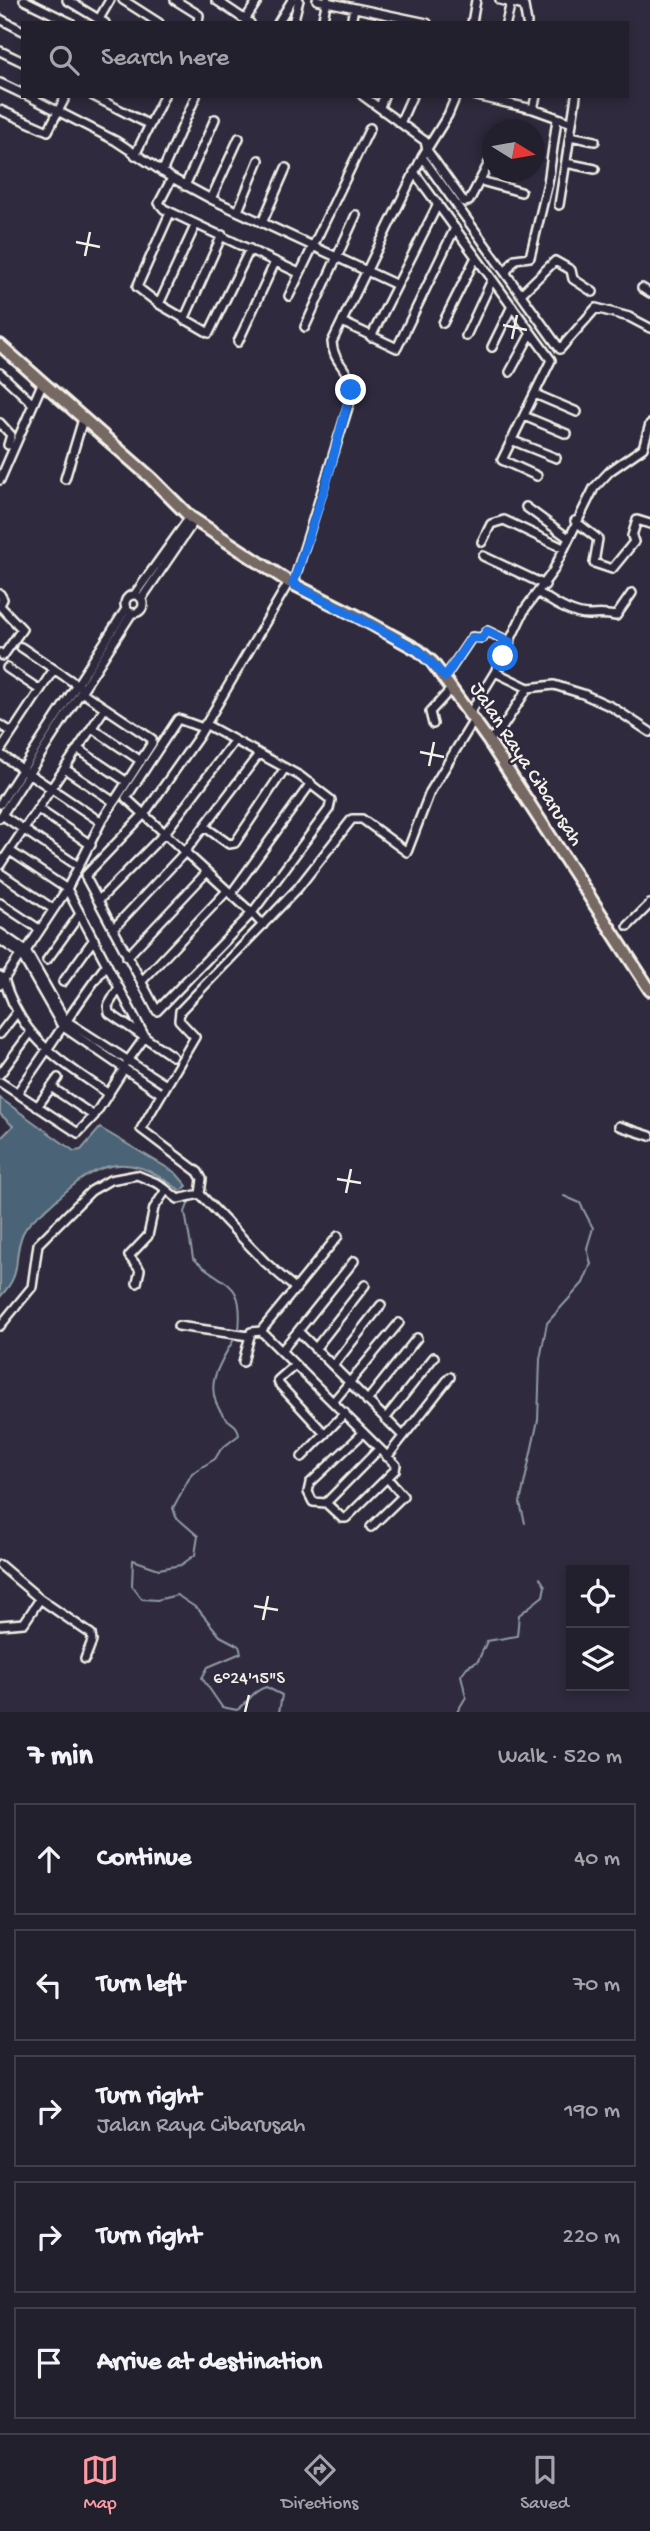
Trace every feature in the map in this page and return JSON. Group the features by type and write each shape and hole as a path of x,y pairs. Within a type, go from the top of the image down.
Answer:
{"main road":[{"name":"Jalan Raya Cibarusah","path":"1,348 150,477 192,519 291,583 418,650 453,688 650,990"}],"street":[{"path":"24,0 67,21"},
{"path":"67,0 102,21 110,0"},
{"path":"124,0 156,21"},
{"path":"175,0 199,15 198,21"},
{"path":"219,1 247,21 258,0"},
{"path":"279,21 292,0"},
{"path":"294,21 299,0"},
{"path":"317,0 419,21"},
{"path":"472,21 476,0"},
{"path":"502,0 525,7 527,21"},
{"path":"322,21 327,1"},
{"path":"506,21 511,2"},
{"path":"351,21 354,8"},
{"path":"381,21 382,13"},
{"path":"0,19 21,29"},
{"path":"0,51 21,61"},
{"path":"0,83 21,93"},
{"path":"32,98 116,141 185,186 336,259 397,285"},
{"path":"0,110 46,131 51,129 65,98"},
{"path":"97,98 150,125"},
{"path":"135,155 161,98"},
{"path":"162,172 195,98"},
{"path":"366,98 425,141 424,153 560,349 596,308 629,317 650,328"},
{"path":"380,107 383,98"},
{"path":"401,121 411,98"},
{"path":"263,925 252,913 206,872 165,833 145,813 127,796 178,719 204,726 311,783 331,800 330,809 252,913 157,1011 85,876 145,813 204,726 291,583 350,401 352,380 332,348 365,272 414,172 455,98"},
{"path":"485,98 533,109 572,124"},
{"path":"533,109 536,98"},
{"path":"559,205 576,98"},
{"path":"185,186 215,119"},
{"path":"506,272 515,258 530,257 533,252 535,228 548,183 556,119"},
{"path":"289,296 370,128"},
{"path":"570,136 595,141"},
{"path":"211,199 239,138"},
{"path":"424,153 464,202 469,201 481,181 521,192"},
{"path":"238,212 259,160"},
{"path":"566,163 595,169"},
{"path":"262,223 286,168"},
{"path":"414,172 512,306 530,335 551,360 502,460 537,476"},
{"path":"172,178 159,203 170,213 299,273"},
{"path":"371,337 438,204"},
{"path":"170,213 136,283 139,290 159,304 209,333 250,249"},
{"path":"304,327 356,215"},
{"path":"159,304 196,223"},
{"path":"342,322 392,348 399,346 455,228"},
{"path":"184,320 222,235"},
{"path":"443,323 476,257"},
{"path":"521,294 555,261 571,270 573,279 593,292"},
{"path":"238,342 275,262"},
{"path":"466,336 492,281"},
{"path":"642,288 650,293"},
{"path":"492,347 512,306"},
{"path":"510,372 530,335"},
{"path":"0,373 33,404"},
{"path":"0,478 11,447 43,384"},
{"path":"534,394 577,412"},
{"path":"524,416 567,434"},
{"path":"65,479 83,419"},
{"path":"0,423 11,435 11,447"},
{"path":"200,1194 202,1179 198,1172 141,1129 195,1037 179,1020 180,1011 298,888 352,820 362,819 407,852 430,792 495,672 525,609 545,585 575,521 600,480 646,450 650,424"},
{"path":"0,440 11,447"},
{"path":"511,440 556,458"},
{"path":"526,507 567,537"},
{"path":"129,611 126,598 139,596 192,519"},
{"path":"482,542 491,524 504,520 563,548"},
{"path":"575,521 598,539 594,563 611,569 628,553 634,541 632,536 637,520 650,524"},
{"path":"483,556 545,585"},
{"path":"539,593 572,610 618,616 632,593"},
{"path":"0,594 3,599 0,605 22,629 8,653 3,656 0,653"},
{"path":"78,866 1,817 27,771 129,611 143,607 139,596"},
{"path":"445,677 472,637 482,638 487,631 510,642"},
{"path":"21,647 152,739 141,761 101,822 67,889 1,980 17,1012 47,1052 109,1094"},
{"path":"7,668 40,690"},
{"path":"54,669 0,752 101,822"},
{"path":"495,672 528,688 554,685 583,694 612,707 650,732"},
{"path":"433,724 429,712 453,688"},
{"path":"488,740 500,731 528,688"},
{"path":"0,864 105,708"},
{"path":"0,725 12,733"},
{"path":"92,728 141,761"},
{"path":"98,901 165,833 234,741"},
{"path":"78,749 127,782"},
{"path":"113,929 185,852 259,754"},
{"path":"205,827 229,844 234,843 285,768"},
{"path":"65,769 114,802"},
{"path":"0,804 27,771"},
{"path":"142,981 229,893 311,783"},
{"path":"38,810 91,845"},
{"path":"10,851 67,889 145,1037"},
{"path":"127,957 206,872"},
{"path":"0,873 53,909"},
{"path":"0,903 39,929"},
{"path":"628,926 650,904"},
{"path":"47,960 80,914"},
{"path":"0,933 23,952 63,1023 125,1065 160,1094"},
{"path":"63,982 94,939"},
{"path":"0,940 23,952"},
{"path":"17,1093 47,1052 63,1023 107,964"},
{"path":"118,989 107,1006 109,1013 172,1056"},
{"path":"0,1034 17,1012"},
{"path":"0,1074 31,1032"},
{"path":"0,1082 75,1133 81,1132 145,1037"},
{"path":"125,1065 166,1085"},
{"path":"37,1107 58,1078"},
{"path":"51,1087 94,1116"},
{"path":"619,1126 650,1136"},
{"path":"0,1326 32,1287 38,1244 91,1191 110,1180 130,1175 148,1178 183,1200 200,1194"},
{"path":"136,1283 140,1270 129,1256 148,1236 154,1208 166,1190"},
{"path":"200,1194 265,1262 296,1289"},
{"path":"261,1331 338,1236"},
{"path":"282,1350 354,1261"},
{"path":"315,1349 365,1284"},
{"path":"333,1366 380,1305"},
{"path":"333,1402 399,1323"},
{"path":"178,1326 241,1334 261,1331 396,1467 344,1519 326,1503"},
{"path":"298,1331 402,1436"},
{"path":"241,1334 243,1362"},
{"path":"367,1401 417,1338"},
{"path":"385,1419 434,1357"},
{"path":"295,1365 278,1380 279,1384 325,1434"},
{"path":"387,1457 450,1377"},
{"path":"302,1457 345,1413"},
{"path":"363,1433 310,1483 310,1499 319,1505 326,1503 379,1450"},
{"path":"371,1527 403,1496 387,1478"},
{"path":"0,1565 40,1599 91,1634 92,1641 85,1659"},
{"path":"0,1625 24,1623 40,1599"}],"water":[{"path":"0,1098 74,1151 81,1150 100,1128 176,1173 187,1186 181,1191 142,1168 128,1165 102,1168 90,1174 66,1191 26,1228 12,1280 0,1297 0,1139 13,1126 0,1114"}],"waterway":[{"path":"525,1523 520,1503 538,1420 540,1359 547,1323 583,1283 591,1264 587,1248 593,1228 580,1203 564,1196"},
{"path":"189,1202 185,1212 193,1258 230,1286 235,1293 239,1302 239,1331"},
{"path":"236,1336 219,1365 213,1384 217,1404 239,1435 221,1449 215,1459 192,1473 173,1508 176,1517 198,1536 195,1555 181,1565 159,1569 133,1560 132,1586 142,1599 157,1600 177,1595 198,1609 220,1636 239,1646 241,1653 208,1667 202,1678 222,1707 237,1710 257,1691 266,1687 282,1695 279,1712"},
{"path":"457,1712 466,1697 461,1675 467,1667 478,1661 487,1641 517,1636 519,1615 543,1596 545,1586 540,1578"}],"route":[{"path":"351,390 327,481 293,584 418,650 445,677 471,638 482,638 487,631 510,642 503,656"}]}
